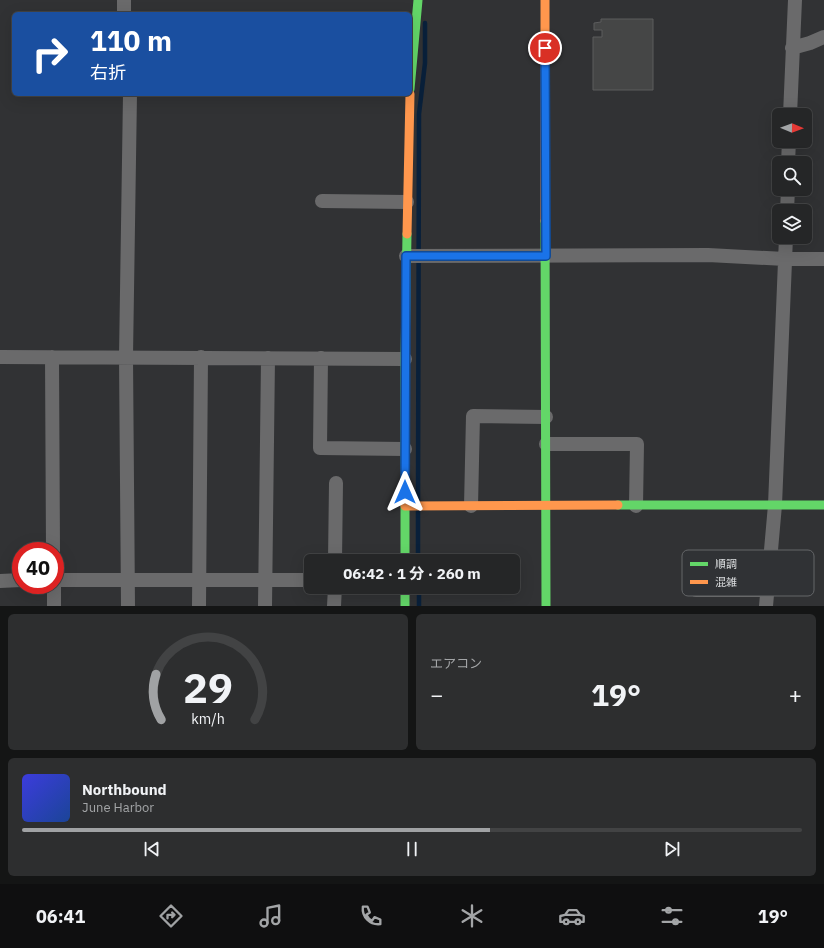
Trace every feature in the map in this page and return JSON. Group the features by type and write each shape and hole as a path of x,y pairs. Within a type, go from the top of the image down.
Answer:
{"street":[{"path":"124,0 124,12"},
{"path":"412,67 418,0"},
{"path":"545,0 546,606"},
{"path":"790,108 795,0"},
{"path":"792,48 824,37"},
{"path":"128,606 126,357 130,96"},
{"path":"405,554 406,256 410,96"},
{"path":"322,201 407,202"},
{"path":"771,550 775,505 786,244"},
{"path":"406,256 708,255 785,259 824,259"},
{"path":"0,357 405,359"},
{"path":"52,357 53,542"},
{"path":"199,606 201,357"},
{"path":"265,606 268,358"},
{"path":"320,358 320,448 405,448"},
{"path":"471,506 473,416 546,417"},
{"path":"546,444 637,444 636,506"},
{"path":"335,554 336,484"},
{"path":"405,506 824,505"},
{"path":"0,581 12,580"},
{"path":"64,580 304,580"},
{"path":"54,594 54,606"},
{"path":"334,606 335,594"},
{"path":"405,594 405,606"},
{"path":"766,606 767,596"}],"building":[{"path":"601,19 653,19 653,90 593,90 593,37 602,37 602,30 594,30 594,23 601,22"}],"waterway":[{"path":"418,501 419,114 425,63 425,23"},
{"path":"418,511 418,554"},
{"path":"419,594 419,606"}],"traffic: fast":[{"path":"412,67 418,0"},
{"path":"545,221 546,606"},
{"path":"405,554 405,359 407,234"},
{"path":"618,505 824,505"},
{"path":"405,594 405,606"}],"traffic: slow":[{"path":"545,0 545,221"},
{"path":"407,234 410,96"},
{"path":"405,506 618,505"}],"route":[{"path":"405,492 406,256 546,256 545,48"}]}
